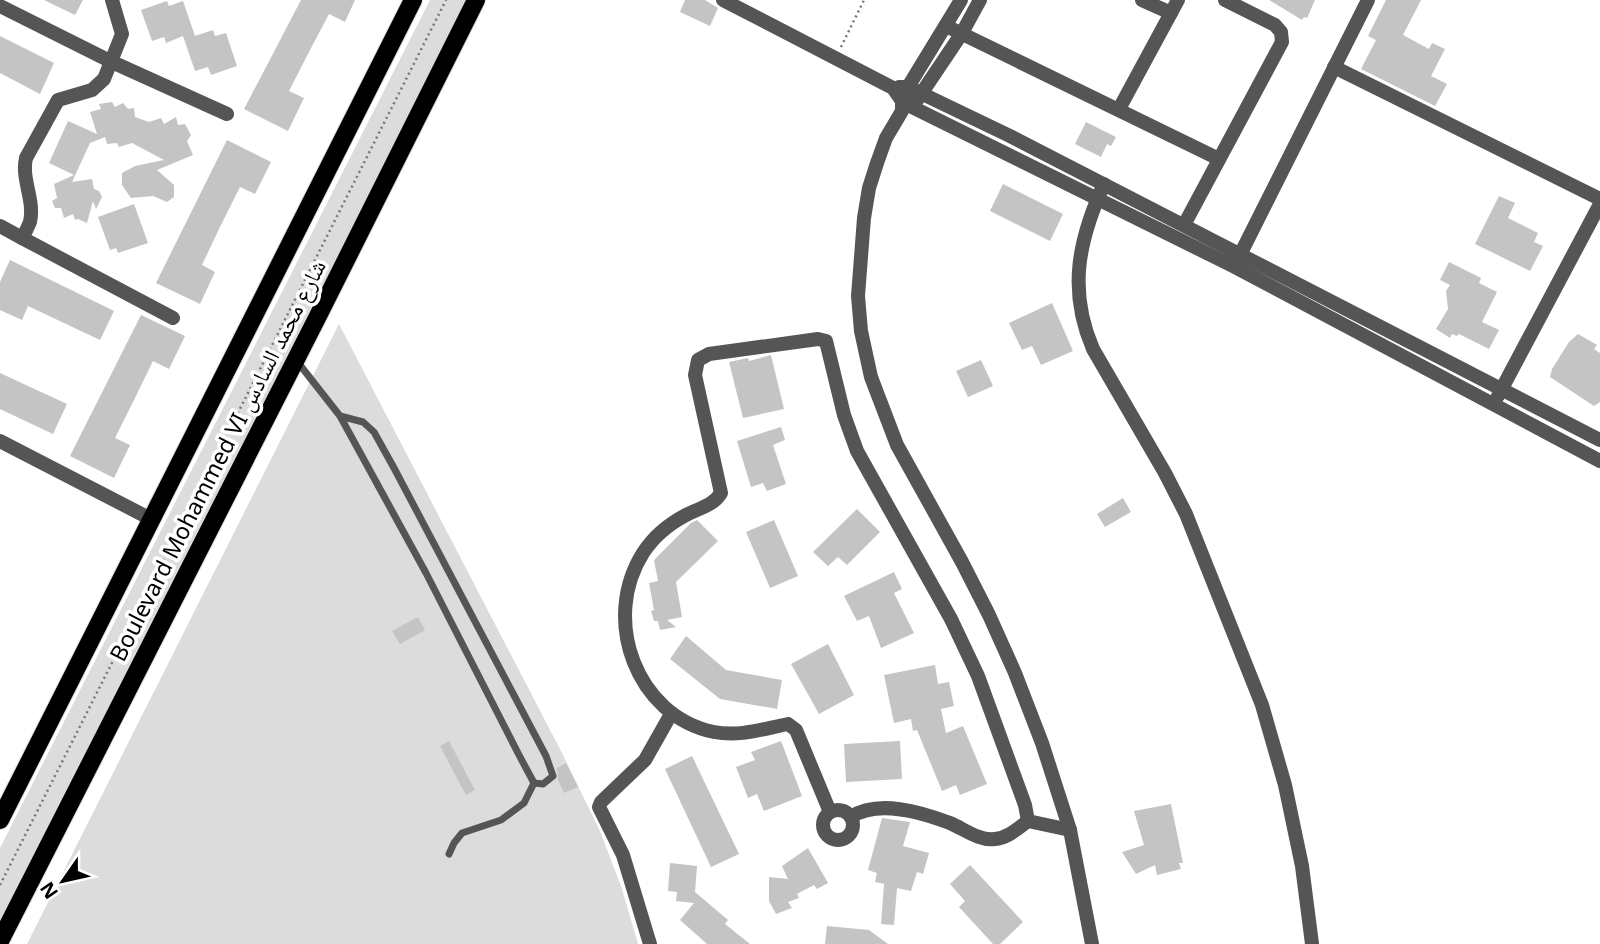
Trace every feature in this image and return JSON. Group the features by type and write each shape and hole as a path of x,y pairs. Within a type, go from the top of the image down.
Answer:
{"main road":[{"name":"Boulevard Mohammed VI شارع محمد السادس","path":"0,820 413,0"},
{"name":"Boulevard Mohammed VI شارع محمد السادس","path":"0,941 476,0"}],"street":[{"path":"22,238 30,222 24,168 32,147 58,100 98,86 112,62 122,34 112,0"},
{"path":"723,0 1097,198 1238,260 1502,387 1600,440"},
{"path":"961,0 886,138 869,188 858,296 861,331 871,377 898,444 962,562 1010,661 1042,743 1070,830 1092,944"},
{"path":"909,100 962,33 980,0"},
{"path":"1119,109 1175,6 1142,0"},
{"path":"1184,225 1282,42 1282,32 1275,25 1225,0"},
{"path":"1238,260 1368,0"},
{"path":"0,6 112,62 227,114"},
{"path":"946,26 1219,159"},
{"path":"1334,67 1600,199"},
{"path":"909,100 1010,135 1184,225 1238,260 1600,461"},
{"path":"1104,184 1084,236 1077,278 1086,332 1186,514 1262,705 1285,785 1302,866 1312,944"},
{"path":"1494,404 1600,204"},
{"path":"0,244 4,228 173,318"},
{"path":"830,812 792,726 788,724 751,733 728,734 690,724 671,714 657,701 633,663 625,621 633,572 653,538 687,514 709,506 721,493 695,374 698,360 709,354 818,339 826,341 844,415 857,451 951,619 978,676 1025,805 1028,821"},
{"path":"0,441 151,519"},
{"path":"650,944 622,855 599,807 645,760 671,714"},
{"path":"851,817 862,809 893,809 922,814 983,838 995,839 1006,836 1028,821 1070,830"},
{"path":"845,811 851,817 852,832 847,838 832,839 826,833 823,826 830,812 845,811"}],"lane":[{"path":"295,360 340,416 426,573 534,783"},
{"path":"340,416 363,422 374,432 454,579 546,756 553,776 543,785 534,783"},
{"path":"449,854 462,833 501,820 524,803 534,783"}],"path":[{"path":"0,885 446,0"},
{"path":"836,58 864,0"}],"shaded area":[{"path":"430,0 468,0 0,929 0,848"},
{"path":"339,324 600,831 622,889 638,944 27,944"}],"building":[{"path":"44,0 83,0 75,15"},
{"path":"301,0 355,0 345,22 329,14 289,91 304,98 288,131 244,109"},
{"path":"685,0 705,0 718,8 710,26 680,12"},
{"path":"1269,0 1315,0 1307,18 1302,20"},
{"path":"1386,0 1421,0 1403,35 1429,49 1432,43 1445,49 1431,76 1447,84 1435,106 1361,69 1376,40 1368,36"},
{"path":"167,1 169,6 183,1 195,36 213,30 215,36 226,33 237,66 211,75 208,67 195,71 183,36 166,43 164,37 152,41 141,10"},
{"path":"0,36 54,63 40,94 0,73"},
{"path":"112,102 115,107 123,103 128,109 134,108 135,117 149,122 161,118 164,124 176,117 178,125 185,124 191,135 187,141 193,155 157,170 174,185 174,197 167,202 153,196 131,198 122,185 122,173 135,166 164,160 132,143 119,147 117,143 107,144 105,137 90,143 72,182 92,179 94,189 99,191 102,197 96,209 93,201 87,223 75,220 73,214 64,218 61,208 55,208 52,201 57,198 54,184 74,175 49,163 68,121 97,134 90,112 101,109 99,104"},
{"path":"1086,122 1116,137 1111,146 1107,144 1101,157 1075,144"},
{"path":"227,140 271,162 255,194 240,187 219,229 202,265 215,272 200,304 156,283"},
{"path":"1003,184 1063,214 1050,241 990,211"},
{"path":"1499,196 1515,203 1508,218 1538,233 1534,242 1543,246 1530,271 1475,244"},
{"path":"134,204 148,243 118,253 116,248 110,250 98,217"},
{"path":"10,260 114,311 100,340 28,306 22,320 0,310 0,282"},
{"path":"1449,262 1481,278 1479,283 1497,292 1482,322 1499,330 1489,349 1459,334 1452,334 1450,338 1436,329 1448,309 1446,291 1450,285 1440,280"},
{"path":"1052,303 1073,351 1041,365 1032,346 1022,350 1009,323"},
{"path":"141,315 185,336 169,369 153,361 115,438 130,445 114,478 70,456"},
{"path":"1578,334 1597,345 1594,349 1600,353 1600,402 1594,406 1550,377 1569,342"},
{"path":"771,355 784,409 743,418 729,362 748,358 749,361"},
{"path":"981,360 993,386 968,397 956,371"},
{"path":"0,373 67,404 53,434 0,409"},
{"path":"781,427 785,440 773,445 786,484 767,491 763,483 751,487 737,441"},
{"path":"1123,498 1131,512 1105,527 1097,514"},
{"path":"857,509 880,532 847,565 838,557 828,566 813,552"},
{"path":"697,520 718,541 676,582 682,617 667,620 676,627 660,630 651,611 654,610 649,583 658,581 654,560"},
{"path":"774,520 798,576 770,588 746,532"},
{"path":"894,572 902,589 894,593 914,633 881,648 869,616 857,621 844,596"},
{"path":"418,617 425,630 400,644 392,631"},
{"path":"686,636 726,670 782,680 777,709 720,699 670,659"},
{"path":"828,644 854,695 819,714 791,664"},
{"path":"935,665 938,684 949,682 954,706 941,709 946,733 963,726 987,784 960,795 956,785 942,791 917,730 913,731 911,719 894,723 884,675"},
{"path":"449,741 475,790 466,795 440,746"},
{"path":"781,741 802,796 764,811 757,794 748,798 736,767 755,760 751,752"},
{"path":"900,741 902,779 846,782 844,744"},
{"path":"692,756 739,854 711,867 665,769"},
{"path":"566,763 578,787 564,793 558,780 557,768"},
{"path":"1171,804 1183,863 1179,863 1181,869 1157,875 1155,865 1136,874 1122,852 1144,845 1134,811"},
{"path":"882,818 910,822 903,846 929,853 923,874 917,872 911,891 897,888 894,925 881,924 884,884 875,882 877,873 868,870"},
{"path":"808,848 828,883 817,889 814,885 797,894 799,898 788,902 792,908 776,914 769,901 769,877 788,879 782,866"},
{"path":"670,863 697,866 695,892 728,920 725,924 750,944 707,944 680,920 694,903 676,901 677,892 668,891"},
{"path":"970,865 1023,922 1000,944 993,944 959,907 965,901 950,884"},
{"path":"827,926 869,930 888,944 825,944"}]}
